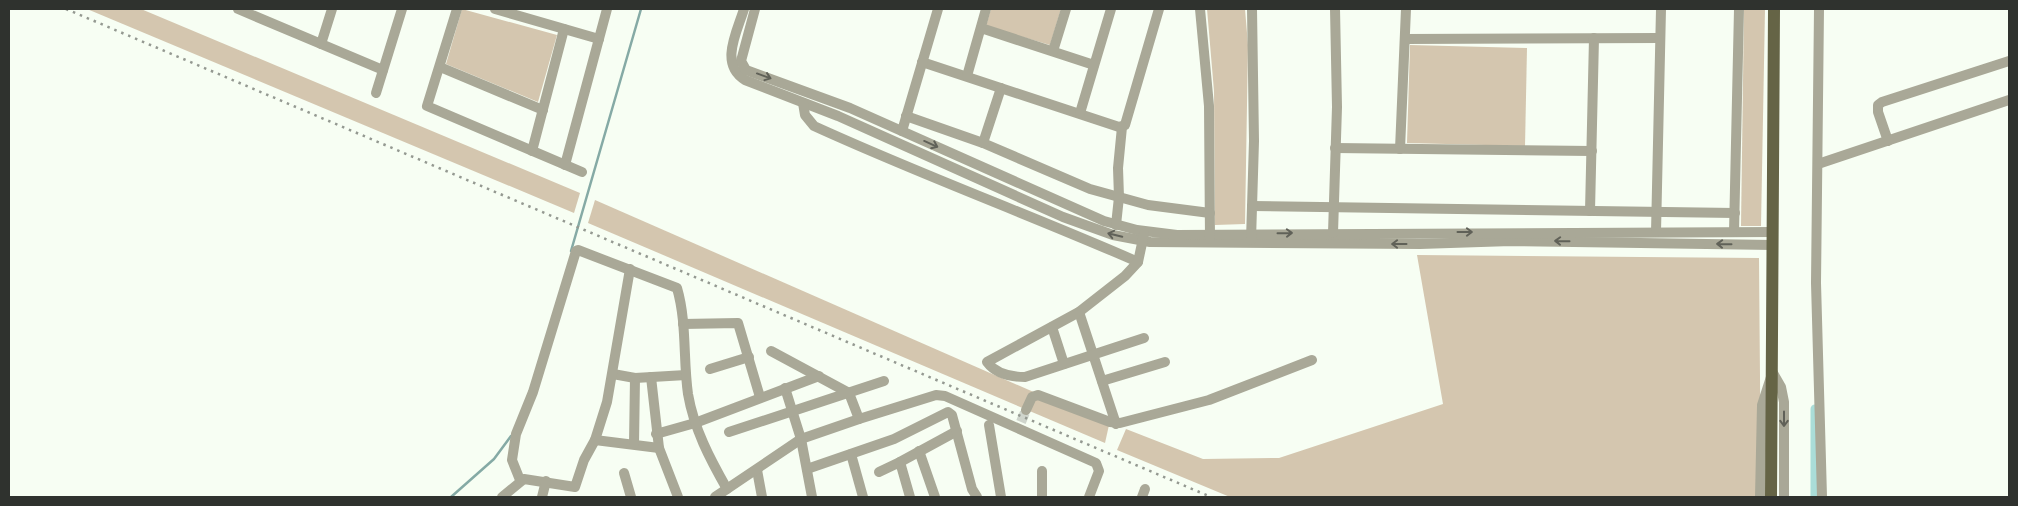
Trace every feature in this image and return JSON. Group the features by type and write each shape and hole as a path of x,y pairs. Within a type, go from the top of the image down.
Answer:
{"main road":[{"path":"1771,497 1774,9"}],"street":[{"path":"238,9 383,70"},
{"path":"321,44 332,9"},
{"path":"376,93 402,9"},
{"path":"457,9 428,103 430,108 582,172"},
{"path":"495,9 599,39"},
{"path":"565,165 607,9"},
{"path":"744,9 730,56 745,80 838,116 1037,206 1113,235 1420,244 1511,240 1773,245"},
{"path":"739,69 755,9"},
{"path":"902,131 938,9"},
{"path":"967,76 986,9"},
{"path":"1053,52 1066,9"},
{"path":"1080,113 1111,9"},
{"path":"1116,225 1122,127 1125,125 1158,9"},
{"path":"1251,238 1254,141 1252,9"},
{"path":"1333,233 1335,9"},
{"path":"1400,149 1406,9"},
{"path":"1656,232 1661,9"},
{"path":"1734,232 1739,9"},
{"path":"1819,9 1816,283 1822,497"},
{"path":"1197,10 1209,106 1210,238"},
{"path":"981,28 1094,65"},
{"path":"532,151 564,29"},
{"path":"1590,211 1594,38"},
{"path":"1405,40 1660,38"},
{"path":"1888,141 1878,112 1878,105 1882,102 2009,61"},
{"path":"922,62 1122,127"},
{"path":"440,67 543,110"},
{"path":"739,69 850,108 1104,221 1144,236"},
{"path":"983,143 1001,88"},
{"path":"1818,164 2009,100"},
{"path":"803,103 805,115 814,126 937,179 1035,217 1138,262"},
{"path":"906,116 983,143 1090,189 1148,205 1210,213"},
{"path":"1335,148 1592,151"},
{"path":"1035,217 1037,206"},
{"path":"1252,206 1734,213"},
{"path":"1251,238 1333,233 1773,232"},
{"path":"1144,236 1138,262 1133,269 1079,312 987,362 996,371 1017,377 1031,375 1144,338"},
{"path":"520,480 514,468 512,453 516,434 533,392 576,251 581,250 676,288 682,324 688,394 695,423 706,450 727,490"},
{"path":"505,496 520,480 527,478 576,487 584,460 595,440 607,402 630,269"},
{"path":"1079,312 1116,424"},
{"path":"682,324 736,322 740,326 760,397"},
{"path":"1052,327 1064,364"},
{"path":"771,351 849,393 859,419"},
{"path":"710,369 749,357"},
{"path":"1026,410 1032,397 1038,395 1116,424 1193,405 1249,386 1312,360"},
{"path":"1102,381 1165,362"},
{"path":"1760,497 1762,405 1765,390 1773,373"},
{"path":"1773,373 1781,387 1784,402 1784,497"},
{"path":"613,374 635,378 686,375"},
{"path":"656,434 695,423 819,376"},
{"path":"651,377 658,448 678,497"},
{"path":"634,444 635,378"},
{"path":"729,432 884,381"},
{"path":"785,388 801,439 812,497"},
{"path":"714,497 801,439 936,395 945,396 1020,425 1096,463 1098,472 1090,497"},
{"path":"807,469 894,439 948,412 952,415 972,489 977,497"},
{"path":"989,426 1001,497"},
{"path":"879,472 956,431"},
{"path":"595,440 658,448"},
{"path":"919,451 935,497"},
{"path":"850,454 864,497"},
{"path":"900,462 910,497"},
{"path":"757,470 762,497"},
{"path":"1042,471 1042,497"},
{"path":"624,473 632,497"},
{"path":"542,497 546,481"}],"shaded area":[{"path":"87,9 141,9 580,193 574,213"},
{"path":"462,9 557,35 538,102 446,64"},
{"path":"991,9 1061,9 1050,45 986,26"},
{"path":"1207,9 1245,9 1248,45 1245,224 1215,225 1214,91"},
{"path":"1744,9 1765,9 1761,226 1741,226"},
{"path":"1410,45 1527,48 1525,146 1407,143"},
{"path":"595,200 1109,425 1105,443 588,223"},
{"path":"1417,255 1759,258 1761,497 1230,497 1117,450 1126,429 1203,459 1279,458 1443,404"}],"waterway":[{"path":"571,251 641,9"},
{"path":"1815,409 1815,497"},
{"path":"451,497 494,459 511,436"}],"tunnel":[{"path":"1021,422 1026,410"}],"railway":[{"path":"66,9 1211,497"}]}
